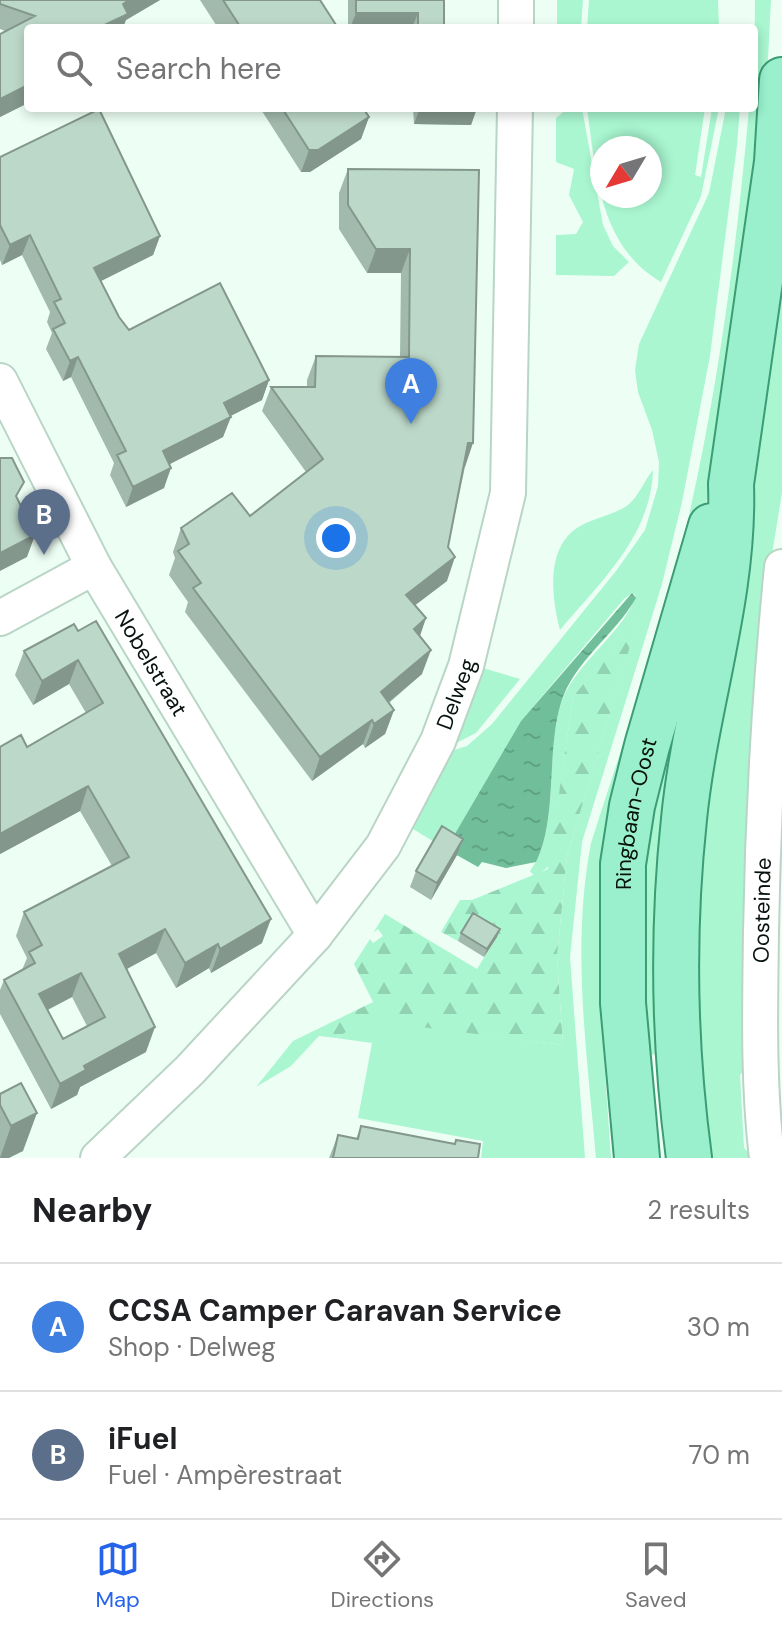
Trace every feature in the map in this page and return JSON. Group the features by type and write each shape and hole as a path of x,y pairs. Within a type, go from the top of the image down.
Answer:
{"main road":[{"name":"Ringbaan-Oost","path":"689,1158 678,1065 676,1009 684,819 733,535 731,484 777,162 782,80"},
{"name":"Ringbaan-Oost","path":"637,1158 623,1003 623,864 632,806 647,746 708,532 731,484"}],"street":[{"path":"516,0 516,24"},
{"name":"Delweg","path":"98,1158 190,1070 315,935 383,846 438,741 466,666 508,493 515,112"},
{"name":"Nobelstraat","path":"0,381 94,567 315,935"},
{"path":"0,618 94,567"},
{"name":"Oosteinde","path":"767,1158 761,1111 772,937 763,784 782,567"}],"green space":[{"path":"557,0 583,0 581,24 557,24"},
{"path":"589,0 718,0 719,24 587,24"},
{"path":"755,0 771,0 767,78 709,491 603,924 600,1002 611,1158 596,1158 581,961 585,882 591,843 649,665 692,503 714,391 731,278 749,112 758,112 758,24 755,24"},
{"path":"563,112 583,112 590,153 590,208 600,208 603,225 613,246 629,262 614,276 556,275 556,235 576,234 583,222 569,195 574,169 556,162 556,118"},
{"path":"588,112 704,112 695,175 701,177 711,112 718,112 701,196 661,282 640,267 613,228 605,208 662,208 662,136 591,136"},
{"path":"725,112 740,112 710,356 682,502 662,584 582,842 570,957 585,1158 481,1158 483,1141 358,1118 372,1043 336,1038 366,1019 563,1045 557,957 567,856 639,615 573,697 549,866 535,877 530,871 540,854 546,834 554,743 562,701 578,673 623,620 635,595 632,593 624,599 521,721 446,849 413,829 451,751 467,746 492,724 616,571 645,530 658,486 659,462 652,430 638,392 635,370 639,344 709,193"},
{"path":"782,242 782,493 770,566 749,1066 740,1075 744,1148 754,1158 704,1158 693,900"},
{"path":"653,470 650,494 633,537 621,557 560,630 553,587 556,558 562,545 582,525 628,505"},
{"path":"717,526 662,1055 649,1054 639,868"},
{"path":"640,613 567,856 557,957 563,1045 366,1020 336,1038 319,1036 291,1066 256,1087 293,1041 373,1002 354,964 370,939 373,943 383,936 378,929 373,933 385,914 477,969 496,938 470,921 458,941 441,932 460,900 472,900 548,869 573,697"},
{"path":"483,668 520,679 476,733 454,744"}],"water":[{"path":"632,593 636,598 575,674 561,703 554,742 547,825 536,862 506,868 482,862 478,867 446,849 521,721"}],"building":[{"path":"0,0 129,0 123,4 128,14 107,24 24,24 24,87 0,99 0,34 35,16 0,4"},
{"path":"223,0 320,0 335,24 238,24"},
{"path":"356,0 444,0 444,24 418,24 418,13 356,13"},
{"path":"93,112 100,112 160,236 94,268 119,317 129,330 220,283 269,380 224,403 231,417 163,451 171,468 133,487 117,455 126,451 78,357 70,361 53,329 65,323 54,302 61,299 30,235 10,245 0,225 0,157"},
{"path":"285,112 366,112 369,117 318,150 309,150"},
{"path":"348,169 479,170 473,443 468,443 448,547 455,557 406,595 426,618 414,629 431,650 381,692 394,710 374,724 372,720 320,757 193,588 201,583 178,551 189,544 181,528 232,493 250,516 323,459 271,387 315,387 316,356 409,357 410,249 376,249 348,205"},
{"path":"0,458 12,458 24,482 16,496 35,535 0,553"},
{"path":"96,621 271,919 220,949 218,944 185,963 165,929 119,954 155,1027 84,1066 86,1070 60,1084 4,980 35,963 29,952 42,945 24,912 129,857 88,786 0,834 0,747 21,735 27,747 103,703 78,660 42,681 24,651 74,624 78,631","holes":["81,973 105,1017 63,1039 39,994"]},
{"path":"442,826 463,839 437,883 416,871"},
{"path":"473,913 500,929 487,949 461,933"},
{"path":"21,1083 37,1113 11,1126 0,1105 0,1094"},
{"path":"361,1126 455,1144 456,1140 480,1144 478,1158 333,1158 338,1135 358,1139"}],"place":[{"name":"CCSA Camper Caravan Service","path":"411,424"},
{"name":"iFuel","path":"44,555"}]}
